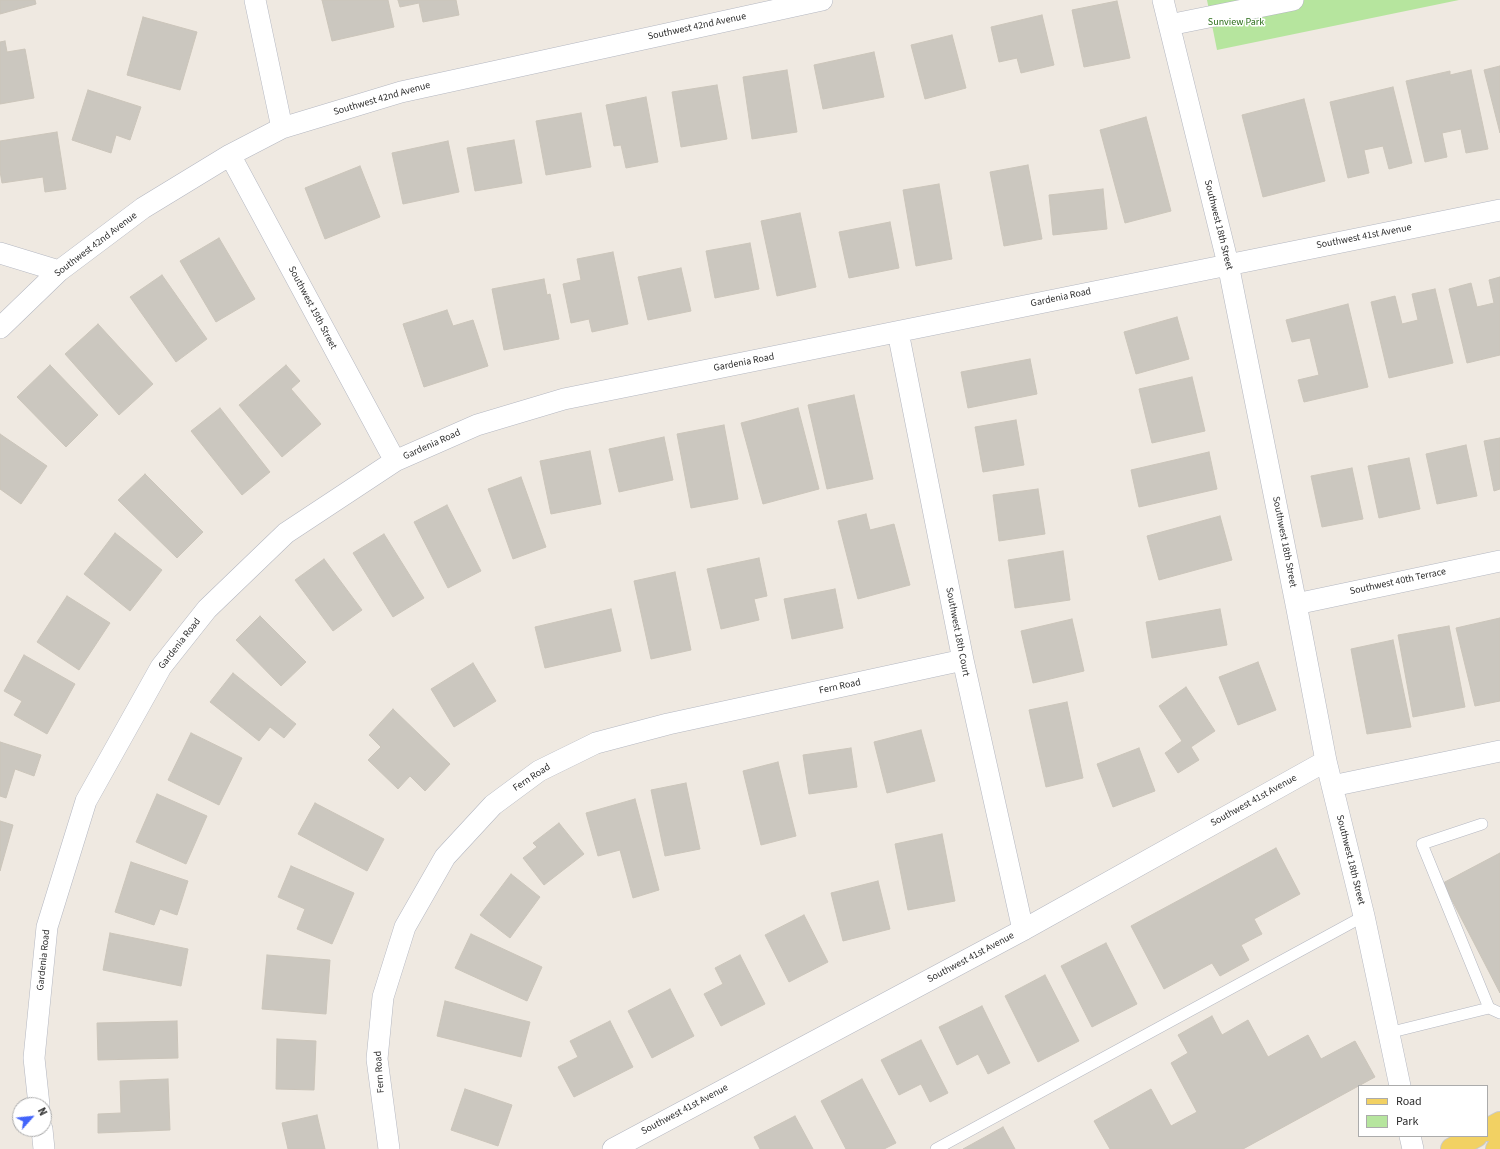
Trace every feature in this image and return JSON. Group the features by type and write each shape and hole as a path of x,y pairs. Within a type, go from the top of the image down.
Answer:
{"main road":[{"path":"1488,1129 1500,1123"},
{"path":"1452,1149 1474,1137"},
{"path":"1497,1149 1500,1145"}],"street":[{"path":"256,0 282,128"},
{"name":"Southwest 42nd Avenue","path":"0,328 59,271 143,208 230,155 282,128 401,92 822,0"},
{"name":"Southwest 18th Street","path":"1163,0 1228,264 1326,761 1364,916 1400,1085"},
{"path":"1169,25 1293,0"},
{"name":"Southwest 19th Street","path":"230,155 395,461"},
{"name":"Southwest 41st Avenue","path":"1228,264 1500,210"},
{"path":"0,252 59,271"},
{"name":"Gardenia Road","path":"38,1097 34,1058 47,927 86,801 161,667 207,609 286,533 395,461 477,425 564,399 1228,264"},
{"name":"Southwest 18th Court","path":"898,332 963,660 1023,930"},
{"name":"Southwest 40th Terrace","path":"1296,604 1500,561"},
{"name":"Fern Road","path":"389,1149 377,1059 383,997 405,927 445,858 493,805 539,771 596,743 668,724 963,660"},
{"path":"1332,786 1500,751"},
{"name":"Southwest 41st Avenue","path":"613,1149 1023,930 1326,761"},
{"path":"43,1137 44,1149"},
{"path":"1410,1137 1413,1149"}],"lane":[{"path":"1482,824 1422,844 1489,1008"},
{"path":"936,1149 1364,916"},
{"path":"1388,1033 1489,1008 1500,1013"}],"green space":[{"name":"Sunview Park","path":"1207,0 1459,0 1217,50"}],"building":[{"path":"0,0 35,0 36,4 0,14"},
{"path":"322,0 388,0 394,27 332,41"},
{"path":"398,0 456,0 459,15 423,22 419,3 400,7"},
{"path":"1117,1 1130,58 1084,67 1072,10"},
{"path":"1042,15 1054,65 1021,73 1017,58 999,62 991,27"},
{"path":"143,17 197,32 180,90 127,75"},
{"path":"952,35 966,88 925,99 911,45"},
{"path":"5,41 7,52 25,49 34,98 0,104 0,42"},
{"path":"874,52 884,97 823,109 814,65"},
{"path":"1500,66 1500,133 1484,70"},
{"path":"787,70 797,132 752,139 743,77"},
{"path":"1471,70 1488,149 1466,153 1461,129 1442,133 1447,157 1425,162 1406,81 1450,71 1450,75"},
{"path":"717,85 727,139 681,147 672,92"},
{"path":"1393,87 1412,163 1389,169 1383,146 1364,150 1369,173 1348,178 1330,102"},
{"path":"88,90 141,107 130,140 116,135 111,153 72,140"},
{"path":"646,97 658,162 626,168 621,145 614,146 606,105"},
{"path":"1304,99 1325,181 1263,197 1242,115"},
{"path":"581,113 591,167 546,175 536,121"},
{"path":"1146,117 1171,211 1125,223 1100,130"},
{"path":"57,132 66,189 45,192 43,177 2,183 0,171 0,141"},
{"path":"514,140 522,183 475,191 467,148"},
{"path":"448,141 459,192 403,204 392,153"},
{"path":"1028,165 1042,239 1004,246 990,172"},
{"path":"360,166 380,217 325,239 305,188"},
{"path":"939,184 952,259 916,266 903,190"},
{"path":"1103,189 1107,229 1053,235 1049,195"},
{"path":"800,213 816,287 777,296 761,221"},
{"path":"890,222 899,268 849,278 839,232"},
{"path":"219,238 255,299 216,322 180,261"},
{"path":"750,243 759,289 715,298 706,251"},
{"path":"613,252 628,324 592,332 589,319 571,323 563,284 581,280 577,259"},
{"path":"681,268 691,311 648,320 638,277"},
{"path":"162,275 207,339 176,362 130,297"},
{"path":"1500,277 1500,355 1467,363 1449,289 1471,283 1477,307 1494,303 1489,280"},
{"path":"544,279 547,295 550,294 559,339 504,350 492,289"},
{"path":"1435,289 1453,363 1389,378 1371,302 1395,296 1402,324 1418,320 1412,294"},
{"path":"1348,304 1368,387 1304,402 1298,380 1319,375 1310,338 1292,342 1286,320"},
{"path":"447,310 453,326 473,320 488,366 424,387 403,324"},
{"path":"1177,317 1189,359 1136,374 1124,332"},
{"path":"98,324 153,384 119,415 65,354"},
{"path":"1030,359 1037,394 968,408 961,372"},
{"path":"50,365 98,415 66,447 17,397"},
{"path":"286,365 300,381 291,389 321,424 282,457 239,405"},
{"path":"1192,377 1205,431 1152,443 1139,389"},
{"path":"854,395 873,479 827,489 808,405"},
{"path":"220,408 270,472 242,495 191,431"},
{"path":"798,408 819,489 763,504 741,423"},
{"path":"1016,420 1024,465 983,472 975,427"},
{"path":"724,425 738,499 691,508 677,434"},
{"path":"0,434 47,466 21,504 0,489"},
{"path":"664,437 673,480 619,492 609,449"},
{"path":"1500,438 1500,489 1494,491 1484,441"},
{"path":"1466,445 1477,496 1437,504 1426,454"},
{"path":"590,451 601,504 551,514 540,461"},
{"path":"1209,452 1217,489 1139,507 1131,470"},
{"path":"1409,458 1420,509 1379,518 1368,466"},
{"path":"1352,468 1363,519 1322,527 1311,476"},
{"path":"145,474 203,532 177,558 118,500"},
{"path":"521,477 546,547 513,559 488,489"},
{"path":"1038,489 1045,534 999,541 993,495"},
{"path":"447,505 481,571 448,588 414,522"},
{"path":"866,514 870,530 894,524 910,585 858,599 838,521"},
{"path":"1220,516 1232,560 1159,580 1147,536"},
{"path":"115,533 162,570 130,611 84,574"},
{"path":"384,534 424,598 393,617 353,553"},
{"path":"1063,551 1070,600 1015,608 1008,560"},
{"path":"759,558 767,596 754,599 759,620 721,629 707,569"},
{"path":"324,559 362,610 333,631 295,580"},
{"path":"675,572 691,650 651,659 634,581"},
{"path":"835,589 843,628 792,639 784,599"},
{"path":"67,596 110,623 79,670 37,642"},
{"path":"611,609 621,651 545,668 535,627"},
{"path":"1220,609 1227,645 1152,658 1146,622"},
{"path":"260,616 306,662 281,686 236,640"},
{"path":"1500,618 1500,701 1475,706 1456,628"},
{"path":"1072,619 1084,671 1033,683 1021,631"},
{"path":"1449,626 1465,707 1413,717 1398,635"},
{"path":"1393,640 1411,727 1367,734 1351,649"},
{"path":"24,655 75,684 47,734 14,715 22,701 4,691"},
{"path":"1258,662 1276,710 1238,725 1219,677"},
{"path":"473,663 496,701 454,727 431,689"},
{"path":"233,673 296,724 284,738 270,727 259,741 210,702"},
{"path":"1186,687 1215,731 1191,747 1199,760 1178,773 1165,753 1182,741 1159,706"},
{"path":"1067,702 1083,778 1046,787 1029,710"},
{"path":"393,709 450,764 425,791 410,776 398,789 368,760 381,747 369,735"},
{"path":"921,730 935,781 887,793 874,742"},
{"path":"191,733 242,758 219,805 168,780"},
{"path":"0,742 41,755 34,776 15,769 6,798 0,796"},
{"path":"851,748 857,787 809,794 803,755"},
{"path":"1139,748 1155,791 1113,807 1097,764"},
{"path":"778,762 796,836 761,845 743,771"},
{"path":"686,783 700,849 665,856 651,790"},
{"path":"157,794 207,816 186,864 136,842"},
{"path":"635,799 659,890 633,898 620,850 598,856 586,813"},
{"path":"315,803 384,839 367,871 298,834"},
{"path":"0,821 13,825 0,871"},
{"path":"559,823 584,854 544,885 523,858 537,847 533,843"},
{"path":"942,834 955,901 908,910 895,844"},
{"path":"1276,848 1300,894 1254,919 1262,934 1241,945 1249,960 1220,976 1212,963 1164,989 1131,926"},
{"path":"1500,853 1500,993 1443,883"},
{"path":"131,862 188,881 177,915 160,909 154,925 115,912"},
{"path":"291,866 354,893 332,944 297,929 305,909 278,897"},
{"path":"511,874 540,897 510,938 480,915"},
{"path":"878,881 890,929 843,941 831,893"},
{"path":"804,915 828,962 789,982 765,935"},
{"path":"110,933 188,949 181,986 103,970"},
{"path":"471,934 542,967 527,1001 455,968"},
{"path":"1106,943 1137,1004 1092,1027 1061,966"},
{"path":"267,955 330,960 326,1014 262,1009"},
{"path":"740,955 765,1004 721,1026 704,994 723,984 715,968"},
{"path":"1045,975 1079,1041 1038,1062 1005,996"},
{"path":"670,989 694,1036 652,1058 628,1011"},
{"path":"445,1001 530,1022 521,1057 437,1036"},
{"path":"982,1006 1010,1063 988,1074 978,1054 957,1065 939,1027"},
{"path":"1212,1016 1222,1035 1248,1020 1268,1057 1308,1035 1321,1059 1355,1041 1375,1077 1243,1149 1110,1149 1094,1121 1151,1089 1171,1126 1197,1112 1171,1063 1188,1053 1178,1035"},
{"path":"177,1021 178,1058 98,1060 97,1023"},
{"path":"610,1021 633,1067 574,1097 558,1067 578,1057 570,1041"},
{"path":"277,1039 316,1041 314,1090 276,1089"},
{"path":"921,1040 948,1093 930,1102 921,1084 899,1095 881,1060"},
{"path":"168,1079 170,1130 98,1133 98,1114 121,1113 120,1081"},
{"path":"862,1079 896,1143 884,1149 846,1149 821,1101"},
{"path":"465,1089 512,1105 498,1146 451,1130"},
{"path":"317,1115 325,1149 288,1149 282,1123"},
{"path":"795,1116 813,1149 760,1149 754,1137"},
{"path":"1003,1127 1015,1149 963,1149"}]}
